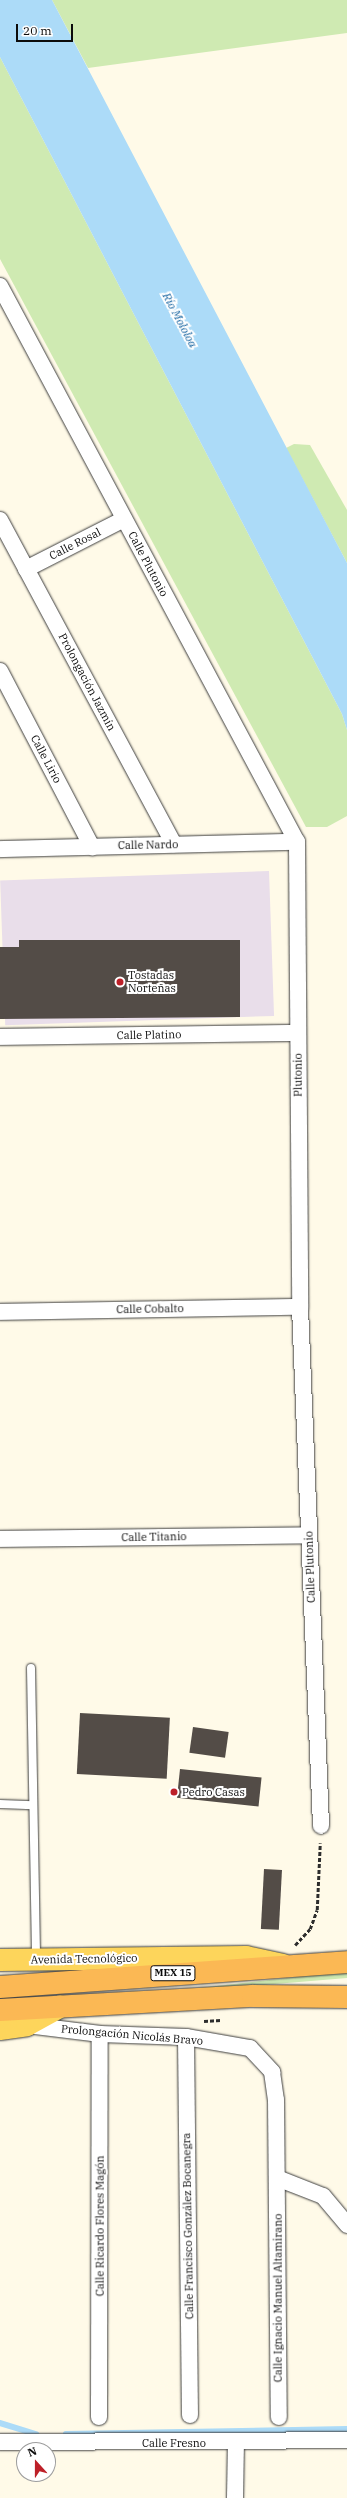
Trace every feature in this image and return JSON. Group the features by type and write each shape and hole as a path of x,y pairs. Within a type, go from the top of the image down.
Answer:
{"highway":[{"name":"Avenida Tecnológico","path":"0,1987 346,1962"},
{"path":"0,2010 253,1996 344,1997"}],"main road":[{"name":"Avenida Tecnológico","path":"0,1960 246,1957 288,1966"},
{"path":"0,2029 27,2025 60,2007"}],"street":[{"name":"Calle Plutonio","path":"0,286 297,842"},
{"name":"Calle Rosal","path":"26,569 124,519"},
{"name":"Prolongación Jazmín","path":"0,520 174,844"},
{"name":"Calle Lirio","path":"0,671 92,847"},
{"name":"Calle Nardo","path":"0,849 297,842"},
{"name":"Plutonio","path":"297,842 300,1307"},
{"name":"Calle Platino","path":"0,1037 298,1033"},
{"name":"Calle Plutonio","path":"300,1307 321,1826"},
{"name":"Calle Cobalto","path":"0,1312 300,1307"},
{"name":"Calle Titanio","path":"0,1539 309,1535"},
{"name":"Prolongación Nicolás Bravo","path":"27,2025 100,2034 186,2037 250,2048 272,2072 276,2100 277,2178"},
{"name":"Calle Ricardo Flores Magón","path":"99,2417 100,2034"},
{"name":"Calle Francisco González Bocanegra","path":"186,2037 190,2415"},
{"path":"277,2178 323,2196 347,2225"},
{"name":"Calle Ignacio Manuel Altamirano","path":"277,2178 279,2417"},
{"name":"Calle Fresno","path":"0,2442 236,2443 347,2440"},
{"path":"235,2498 236,2443"}],"lane":[{"path":"31,1668 36,1959"},
{"path":"0,1804 33,1805"}],"shaded area":[{"path":"269,871 274,1016 5,1025 0,880"}],"green space":[{"path":"52,0 347,0 347,33 88,68"},
{"path":"0,57 342,714 347,730 347,816 327,827 306,827 0,259"},
{"path":"294,444 310,445 347,510 347,563 286,448"},
{"path":"347,1973 347,1978 120,1997 322,1974"}],"water":[{"name":"Río Mololoa","path":"0,0 52,0 347,563 347,730 342,714 0,57"}],"building":[{"name":"Tostadas Norteñas","path":"19,940 240,940 240,1017 0,1019 0,947 19,947"},
{"path":"80,1713 170,1718 167,1779 77,1774"},
{"path":"193,1727 229,1732 225,1758 189,1753"},
{"path":"180,1769 262,1778 259,1806 177,1798"},
{"path":"264,1869 282,1870 279,1930 261,1929"}],"waterway":[{"path":"0,2423 36,2434"},
{"path":"66,2434 347,2429"}],"place":[{"name":"Tostadas Norteñas","path":"120,982"},
{"name":"Pedro Casas","path":"174,1792"}]}
